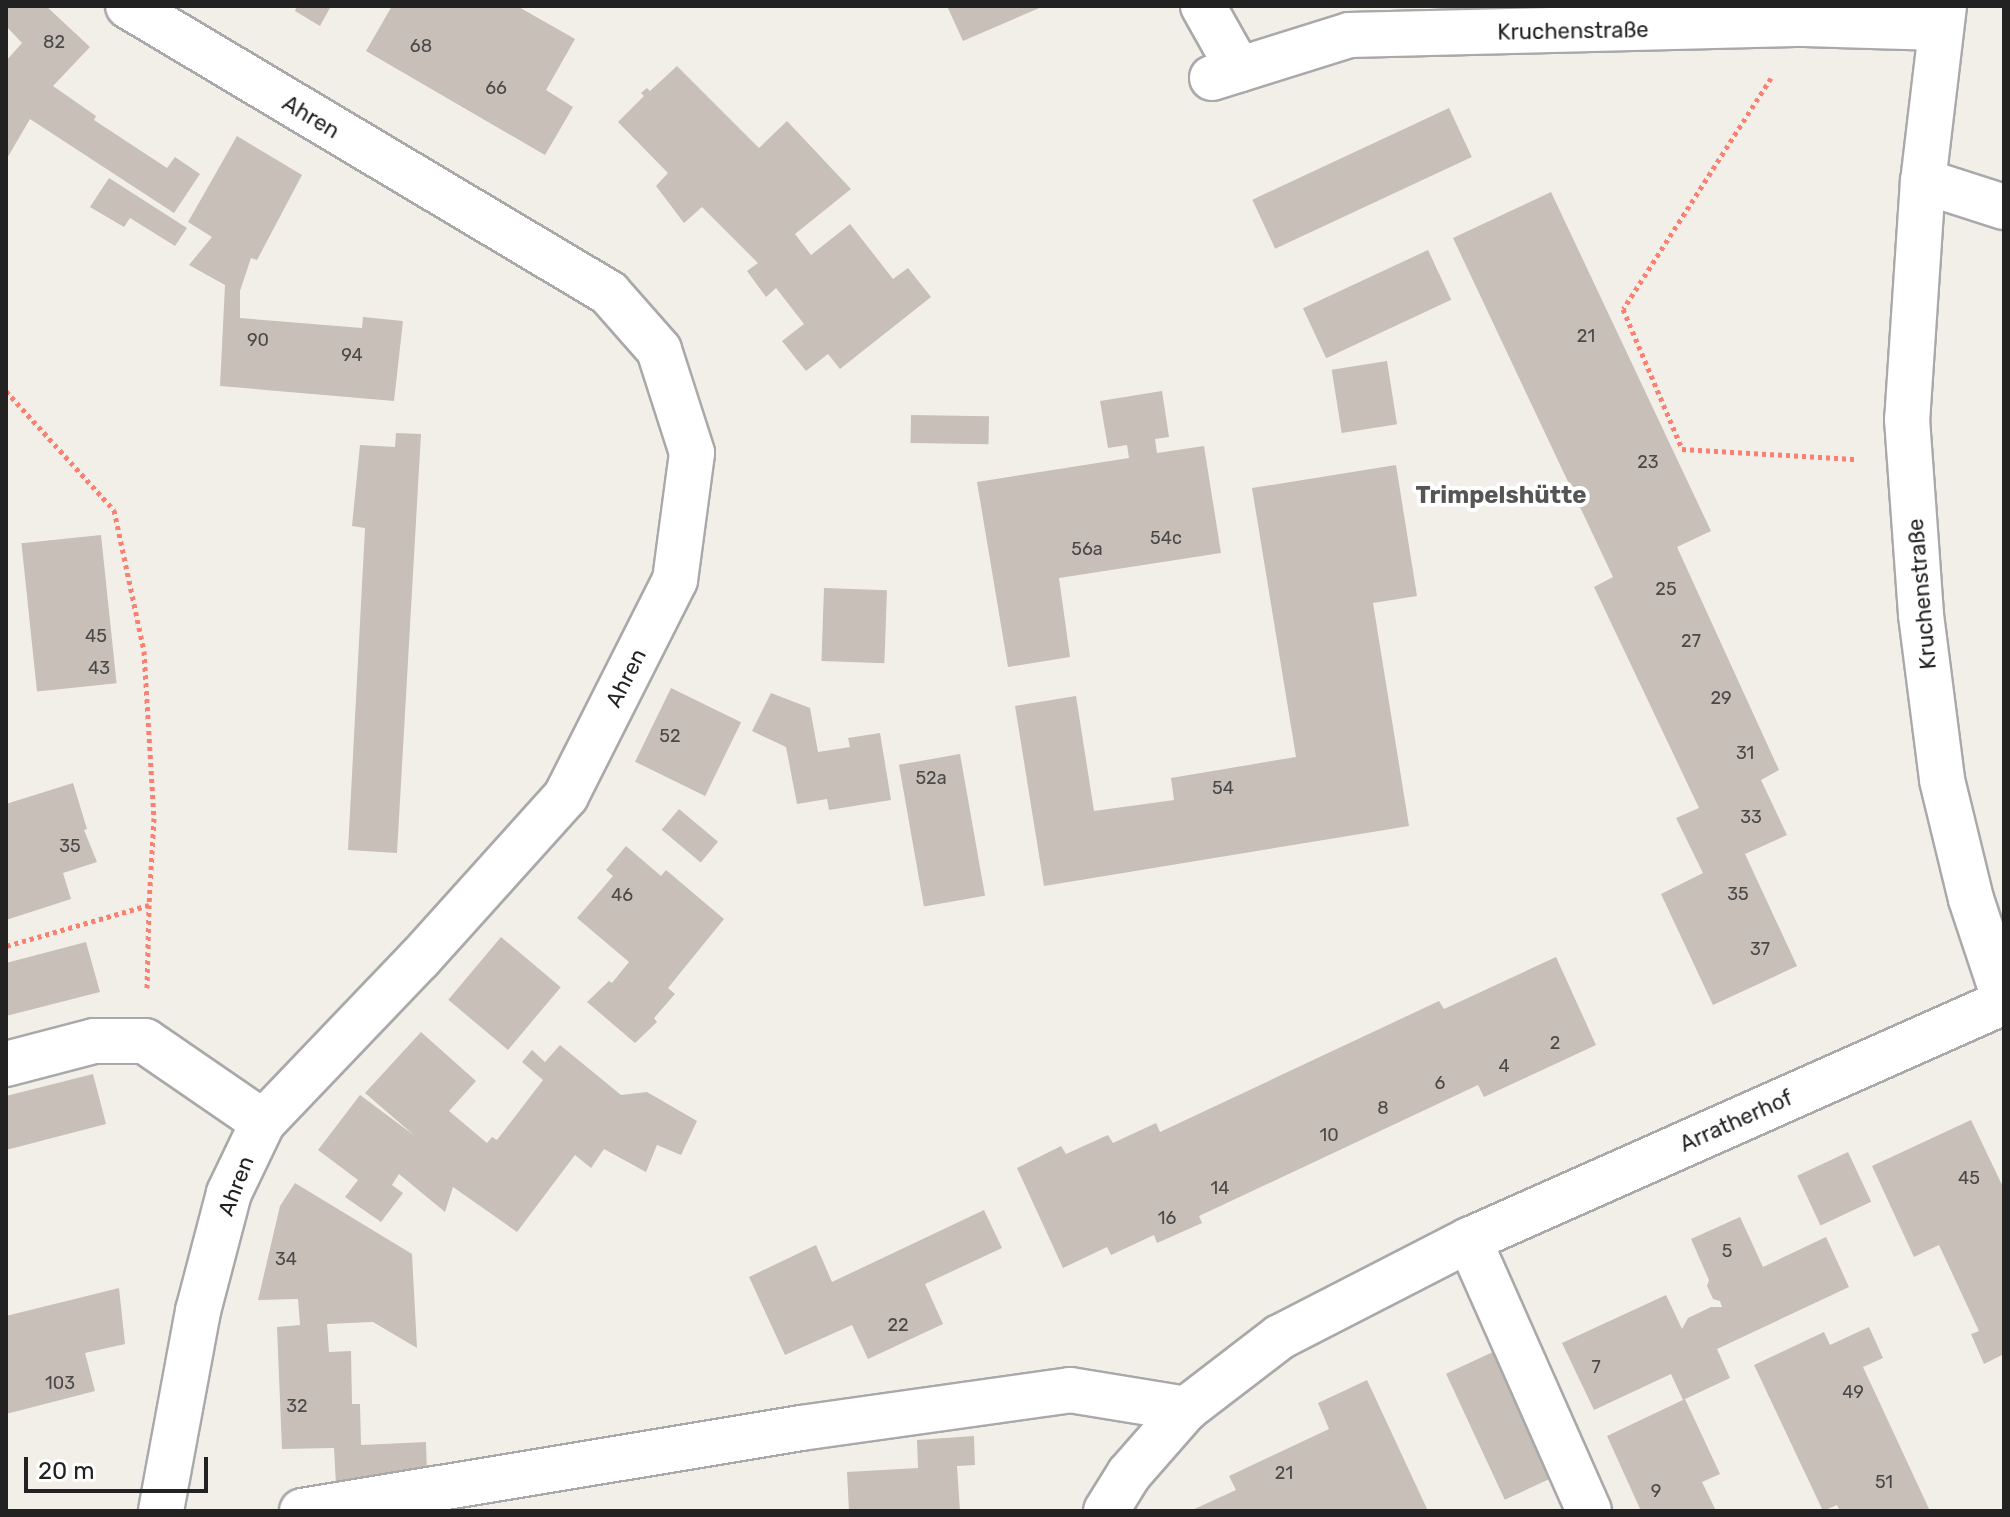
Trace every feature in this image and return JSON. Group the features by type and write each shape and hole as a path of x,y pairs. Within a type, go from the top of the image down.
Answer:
{"street":[{"name":"Ahren","path":"128,6 609,293 659,350 692,453 675,580 566,796 419,959 263,1122 229,1193 210,1266 161,1511"},
{"name":"Kruchenstraße","path":"1203,6 1226,74 1349,35 1805,24 1942,17 1923,181 1907,419 1921,615 1942,780 1971,899 2004,1000"},
{"path":"1923,181 2004,207"},
{"name":"Arratherhof","path":"1106,1511 1129,1474 1186,1409 1280,1337 1469,1240 2004,1000"},
{"path":"6,1064 94,1041 145,1041 263,1122"},
{"path":"1469,1240 1589,1511"},
{"path":"302,1511 801,1428 1070,1390 1186,1409"}],"path":[{"path":"1805,24 1623,309 1682,449 1910,462"},
{"path":"6,391 114,510 144,651 154,818 145,1041"},
{"path":"6,946 149,905"}],"building":[{"path":"6,6 46,6 90,47 53,86 96,116 94,120 167,168 175,157 200,174 174,213 30,119 6,160 6,61 22,43 6,26"},
{"path":"297,6 331,6 320,26 295,11"},
{"path":"392,6 517,6 575,39 546,90 573,107 545,155 366,51"},
{"path":"947,6 1044,6 963,41"},
{"path":"677,66 759,148 787,121 851,189 795,234 811,255 850,224 893,279 908,268 931,297 840,369 828,354 806,371 782,341 804,324 776,288 766,297 747,271 758,263 702,207 684,223 656,186 668,173 618,122 644,96 641,93 647,88 650,91"},
{"path":"1449,108 1472,157 1275,249 1252,200"},
{"path":"237,136 302,175 257,260 251,258 240,291 240,318 362,328 363,317 403,321 394,401 220,386 225,285 189,265 212,237 188,222"},
{"path":"109,178 187,228 175,246 130,218 124,227 90,207"},
{"path":"1551,192 1711,531 1677,547 1779,770 1761,780 1787,835 1745,854 1797,966 1713,1005 1661,894 1703,873 1676,818 1699,808 1594,587 1613,577 1453,238"},
{"path":"1428,250 1451,300 1326,358 1303,308"},
{"path":"1387,361 1397,424 1342,433 1332,370"},
{"path":"1162,391 1169,437 1155,439 1157,453 1204,446 1221,553 1059,578 1070,657 1008,667 977,482 1129,458 1127,445 1108,448 1100,401"},
{"path":"911,415 989,416 988,444 911,443"},
{"path":"396,433 421,434 397,853 348,850 365,528 352,526 360,445 395,447"},
{"path":"1396,465 1417,596 1373,603 1409,826 1044,886 1015,706 1076,696 1094,811 1174,800 1171,778 1296,757 1252,488"},
{"path":"101,535 117,683 37,692 21,543"},
{"path":"824,588 887,590 884,663 821,661"},
{"path":"671,688 741,722 705,796 635,762"},
{"path":"771,693 810,708 818,752 850,747 848,738 880,733 891,800 829,810 827,799 797,804 786,747 752,731"},
{"path":"960,754 985,896 924,907 899,765"},
{"path":"73,783 87,829 84,830 97,862 63,873 71,899 6,920 6,804"},
{"path":"679,809 718,842 701,862 662,830"},
{"path":"626,846 661,876 666,870 724,919 668,988 675,994 654,1018 657,1022 635,1043 587,1002 609,981 612,983 629,962 577,918 613,876 606,870"},
{"path":"501,937 561,987 508,1050 448,1000"},
{"path":"86,942 100,992 6,1016 6,963"},
{"path":"1556,957 1596,1045 1484,1097 1478,1085 1199,1216 1202,1223 1157,1243 1154,1235 1111,1255 1107,1247 1063,1268 1017,1168 1061,1146 1066,1154 1108,1135 1113,1143 1156,1123 1160,1132 1439,1001 1444,1009"},
{"path":"421,1032 476,1081 449,1111 487,1143 492,1137 497,1140 543,1080 522,1062 532,1050 545,1062 560,1045 621,1095 647,1092 697,1121 681,1155 657,1145 646,1172 604,1149 591,1168 575,1155 517,1232 453,1187 445,1212 399,1174 392,1185 403,1193 381,1222 345,1197 358,1180 318,1150 360,1095 415,1136 365,1093"},
{"path":"93,1074 106,1124 6,1150 6,1096"},
{"path":"1971,1120 2004,1189 2004,1354 1984,1364 1971,1334 1979,1331 1939,1245 1914,1257 1872,1166"},
{"path":"1848,1152 1871,1202 1820,1226 1797,1176"},
{"path":"295,1183 412,1254 417,1348 373,1322 327,1324 329,1352 351,1351 352,1404 360,1404 361,1445 426,1442 427,1475 336,1485 334,1448 282,1449 277,1327 300,1325 298,1299 258,1300 280,1206"},
{"path":"984,1210 1002,1248 925,1284 943,1324 868,1359 852,1325 785,1355 749,1277 816,1245 832,1282"},
{"path":"1740,1217 1763,1267 1826,1237 1849,1287 1717,1349 1730,1378 1683,1400 1671,1374 1594,1410 1562,1343 1666,1295 1682,1329 1688,1318 1711,1307 1722,1307 1720,1301 1713,1299 1707,1286 1709,1280 1691,1239"},
{"path":"119,1288 125,1344 85,1353 95,1391 6,1414 6,1316"},
{"path":"1869,1327 1883,1358 1863,1367 1930,1511 1840,1511 1837,1505 1823,1511 1754,1365 1824,1332 1830,1345"},
{"path":"1495,1351 1554,1477 1505,1500 1446,1374"},
{"path":"1367,1380 1428,1511 1190,1511 1236,1490 1229,1476 1329,1429 1318,1403"},
{"path":"1685,1399 1720,1474 1702,1482 1716,1511 1641,1511 1607,1436"},
{"path":"974,1436 975,1465 957,1466 960,1511 849,1511 847,1472 918,1468 917,1440"}],"district":[{"name":"Trimpelshütte","path":"1501,496"}]}
